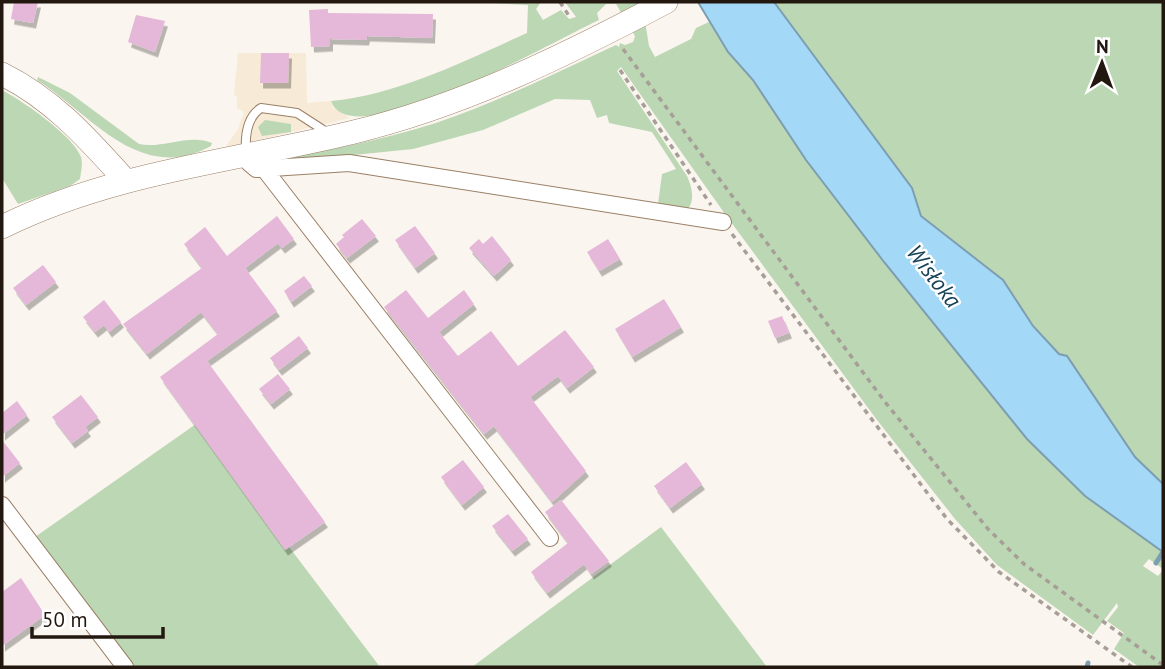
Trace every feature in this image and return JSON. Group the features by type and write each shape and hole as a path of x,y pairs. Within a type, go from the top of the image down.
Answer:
{"street":[{"path":"2,227 125,181 334,137 426,112 616,41 666,2"},
{"path":"2,74 39,94 68,118 125,181"},
{"path":"246,154 248,163 256,169 349,163 723,222"},
{"path":"265,170 550,538"},
{"path":"2,505 125,667"}],"lane":[{"path":"246,154 245,140 251,118 261,108 298,113 334,137"}],"path":[{"path":"560,2 569,16"},
{"path":"616,41 885,402 988,529 1024,564 1163,665"},
{"path":"620,70 723,222 947,519 999,572 1132,667"}],"shaded area":[{"path":"238,53 306,53 307,103 331,101 333,108 350,118 225,148 238,129 244,112 237,108 237,96 234,96"}],"green space":[{"path":"474,2 541,2 536,9 543,20 561,10 569,19 576,17 565,2 642,2 649,46 655,57 691,39 696,28 711,21 728,52 753,80 806,160 884,262 1027,439 1085,496 1163,552 1163,569 1149,559 1143,566 1158,576 1163,570 1163,667 1139,667 1114,649 1124,633 1107,621 1118,607 1117,603 1093,635 997,565 955,519 877,420 725,214 621,67 617,71 687,176 692,198 686,211 658,204 662,174 676,169 652,132 609,123 607,115 597,118 590,100 555,99 483,130 413,149 274,163 274,160 376,140 436,123 500,98 616,45 619,47 620,43 625,45 633,42 635,36 616,4 606,4 597,13 599,20 503,68 415,105 376,115 346,115 331,101 407,84 527,33 528,5"},
{"path":"774,2 1163,2 1163,484 1135,457 1067,357 1057,352 1039,335 996,274 934,228 920,214 912,188"},
{"path":"38,77 70,93 139,144 157,145 203,140 212,143 211,146 185,156 161,157 139,151 97,126 37,80"},
{"path":"2,90 34,110 68,139 81,157 80,179 70,186 18,204 2,178"},
{"path":"265,120 291,124 291,132 262,136 258,127"},
{"path":"196,424 380,667 135,667 35,537"},
{"path":"661,527 767,667 472,667"}],"water":[{"name":"Wisłoka","path":"698,2 774,2 912,188 921,216 1003,280 1033,326 1059,354 1067,356 1135,457 1163,484 1163,552 1085,496 1027,439 884,262 806,160 753,80 728,52"}],"building":[{"path":"14,2 38,2 33,23 11,19"},
{"path":"328,9 328,13 433,14 432,38 367,36 366,40 330,39 330,46 311,47 309,10"},
{"path":"136,15 165,21 155,52 128,42"},
{"path":"261,53 289,53 288,83 260,83"},
{"path":"277,216 294,239 282,248 278,243 245,268 277,311 207,361 325,522 285,550 160,377 218,334 201,312 147,354 123,324 202,268 184,244 205,227 227,256"},
{"path":"362,219 376,236 347,258 336,244 344,237 342,235"},
{"path":"415,226 435,253 415,268 395,240"},
{"path":"492,236 511,260 494,276 469,248 479,239 483,244"},
{"path":"608,239 620,259 599,271 587,252"},
{"path":"43,265 56,282 26,305 13,288"},
{"path":"304,276 312,286 291,302 284,291"},
{"path":"406,290 428,318 464,290 474,304 439,332 458,356 491,331 518,366 565,330 594,367 567,388 558,376 530,397 586,471 552,502 494,426 484,434 384,307"},
{"path":"664,299 681,327 632,357 615,329"},
{"path":"104,300 121,322 109,332 104,325 95,332 83,317"},
{"path":"782,316 789,333 775,338 768,321"},
{"path":"299,336 308,348 279,370 270,358"},
{"path":"278,374 290,389 271,404 259,389"},
{"path":"81,395 98,417 85,427 88,431 72,443 52,417"},
{"path":"17,401 27,415 2,435 2,413"},
{"path":"2,440 20,463 2,477"},
{"path":"463,460 484,487 462,505 441,477"},
{"path":"686,462 702,484 670,508 654,486"},
{"path":"561,500 609,561 591,574 584,564 547,593 531,572 568,543 545,512"},
{"path":"508,514 528,539 512,551 492,526"},
{"path":"21,578 45,615 2,646 2,592"}],"waterway":[{"path":"1156,563 1163,552"},
{"path":"1087,667 1088,663"}]}
